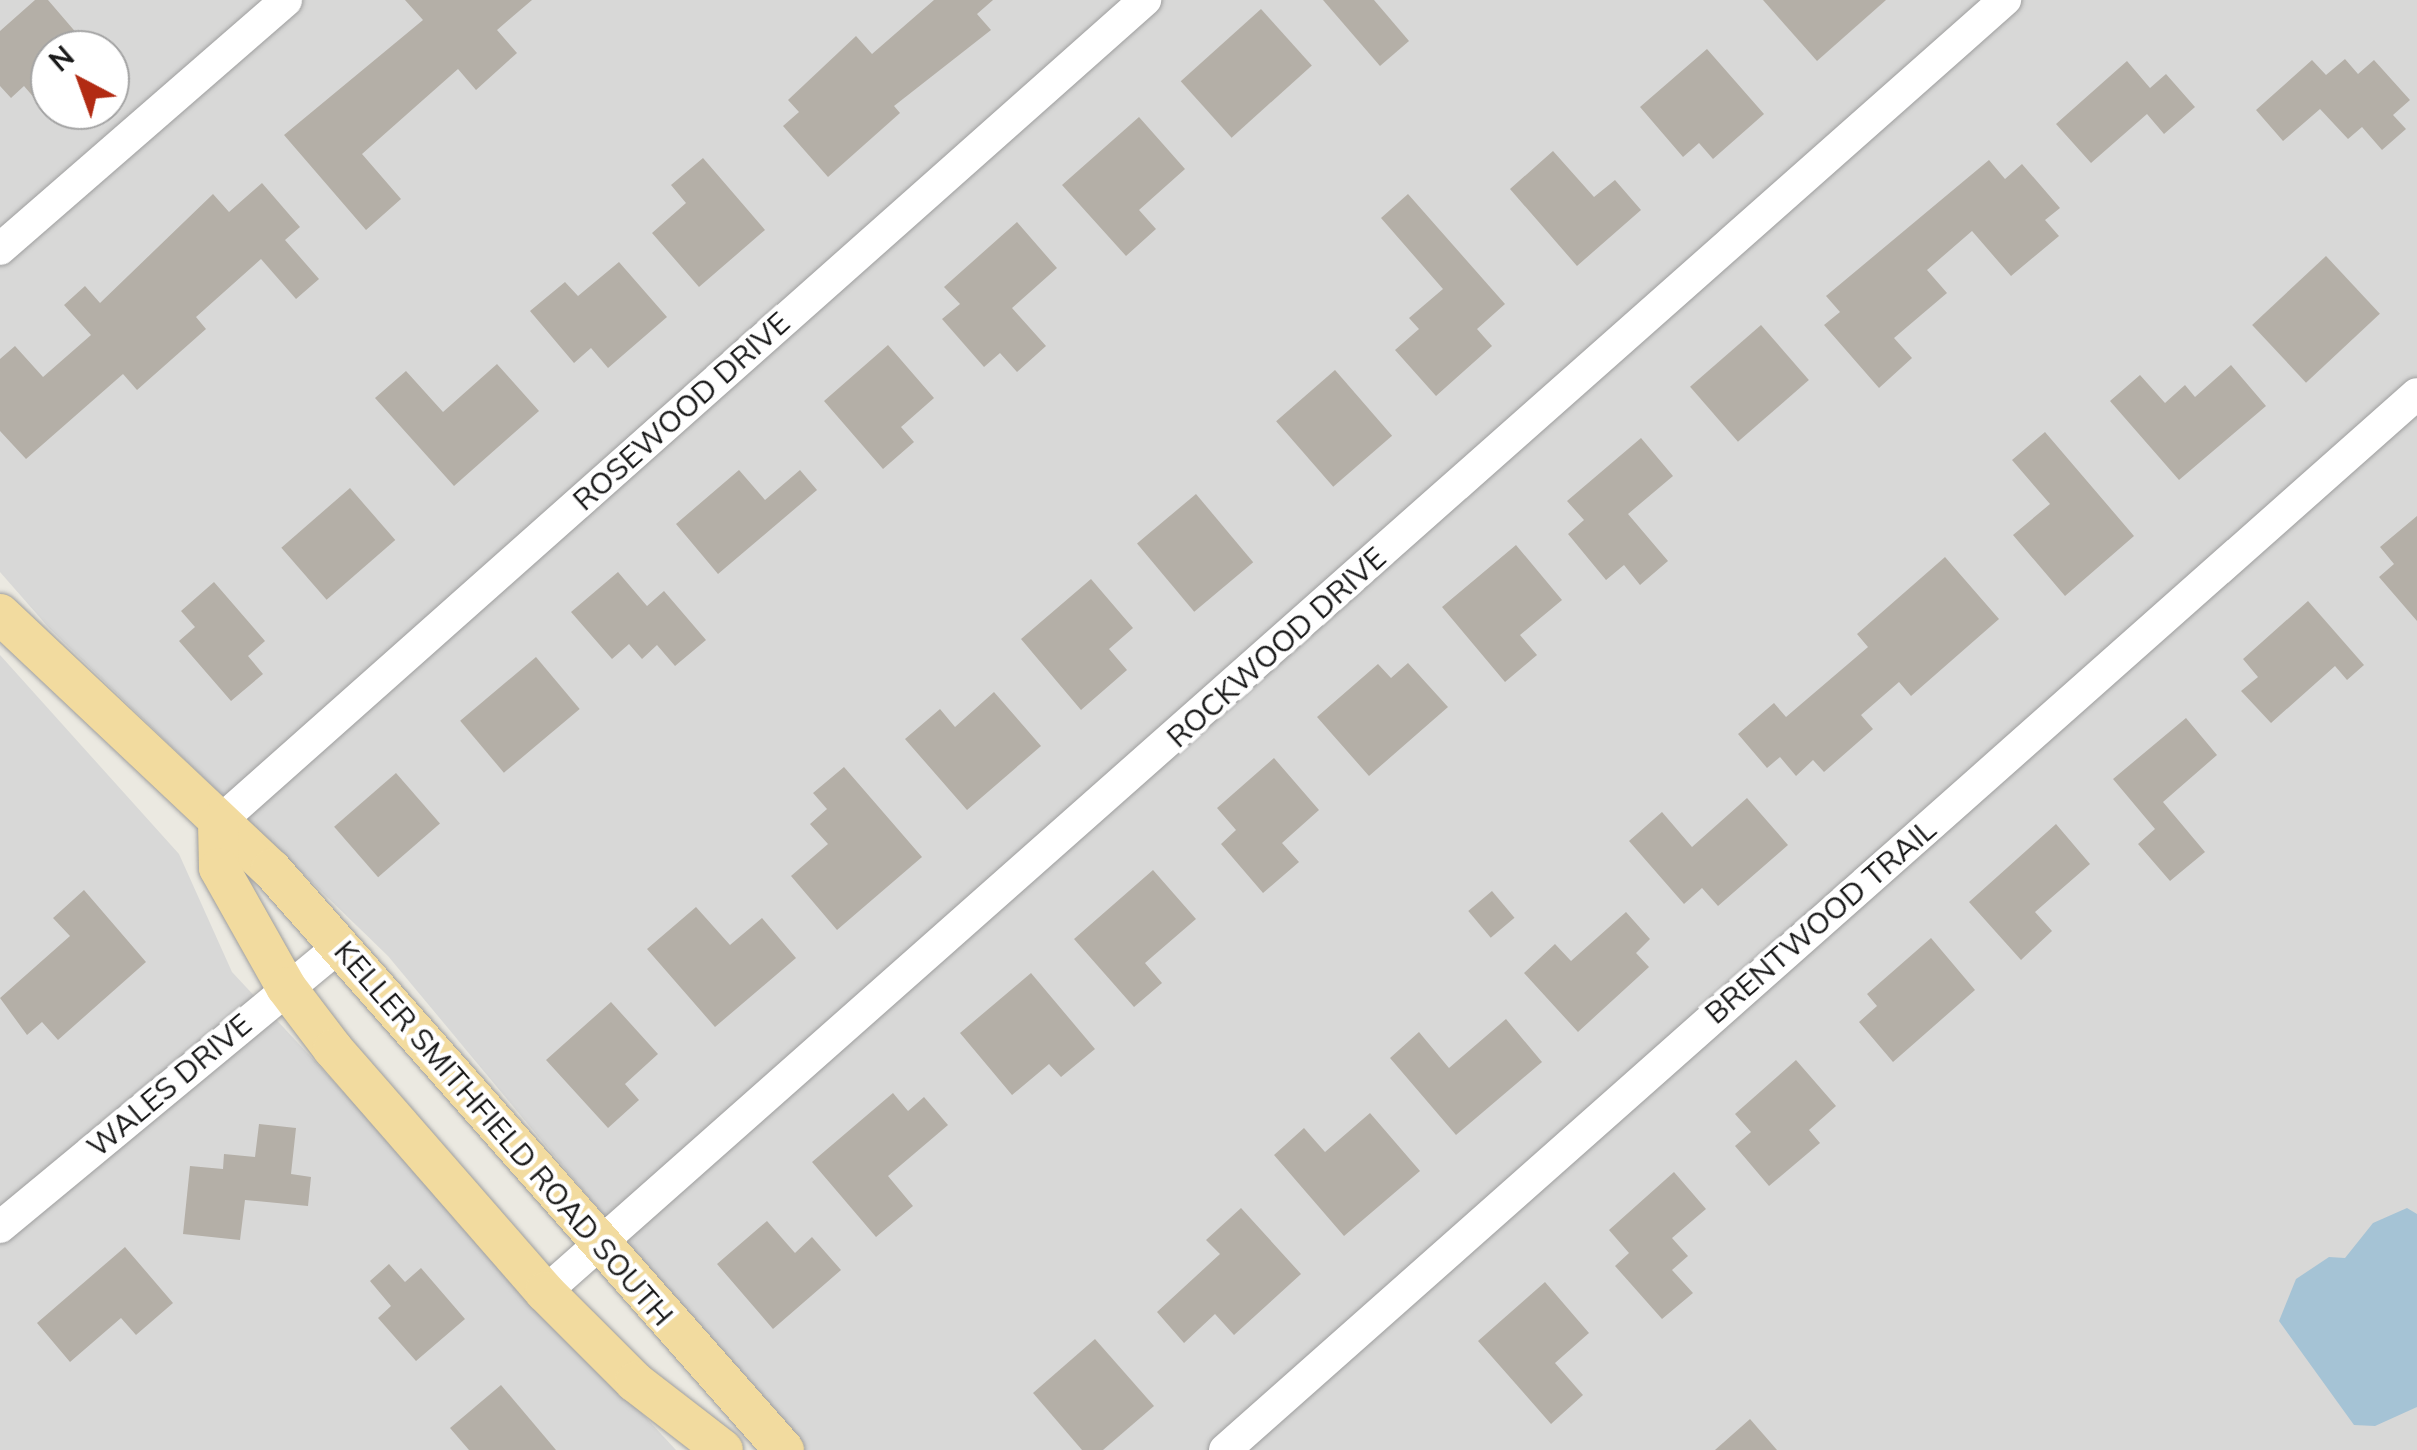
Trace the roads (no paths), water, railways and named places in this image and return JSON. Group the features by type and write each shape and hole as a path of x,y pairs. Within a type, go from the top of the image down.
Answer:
{"main road":[{"name":"KELLER SMITHFIELD ROAD SOUTH","path":"0,614 341,945 784,1450"},
{"path":"218,823 219,868 286,987 545,1292 635,1382 723,1450"}],"street":[{"path":"0,249 286,0"},
{"name":"ROSEWOOD DRIVE","path":"218,823 1144,0"},
{"name":"ROCKWOOD DRIVE","path":"545,1292 2005,0"},
{"name":"BRENTWOOD TRAIL","path":"1225,1450 2417,394"},
{"name":"WALES DRIVE","path":"0,1227 341,945"}],"water":[{"path":"2407,1208 2417,1214 2417,1407 2375,1426 2354,1425 2279,1321 2296,1279 2329,1257 2345,1258 2373,1223"}]}
